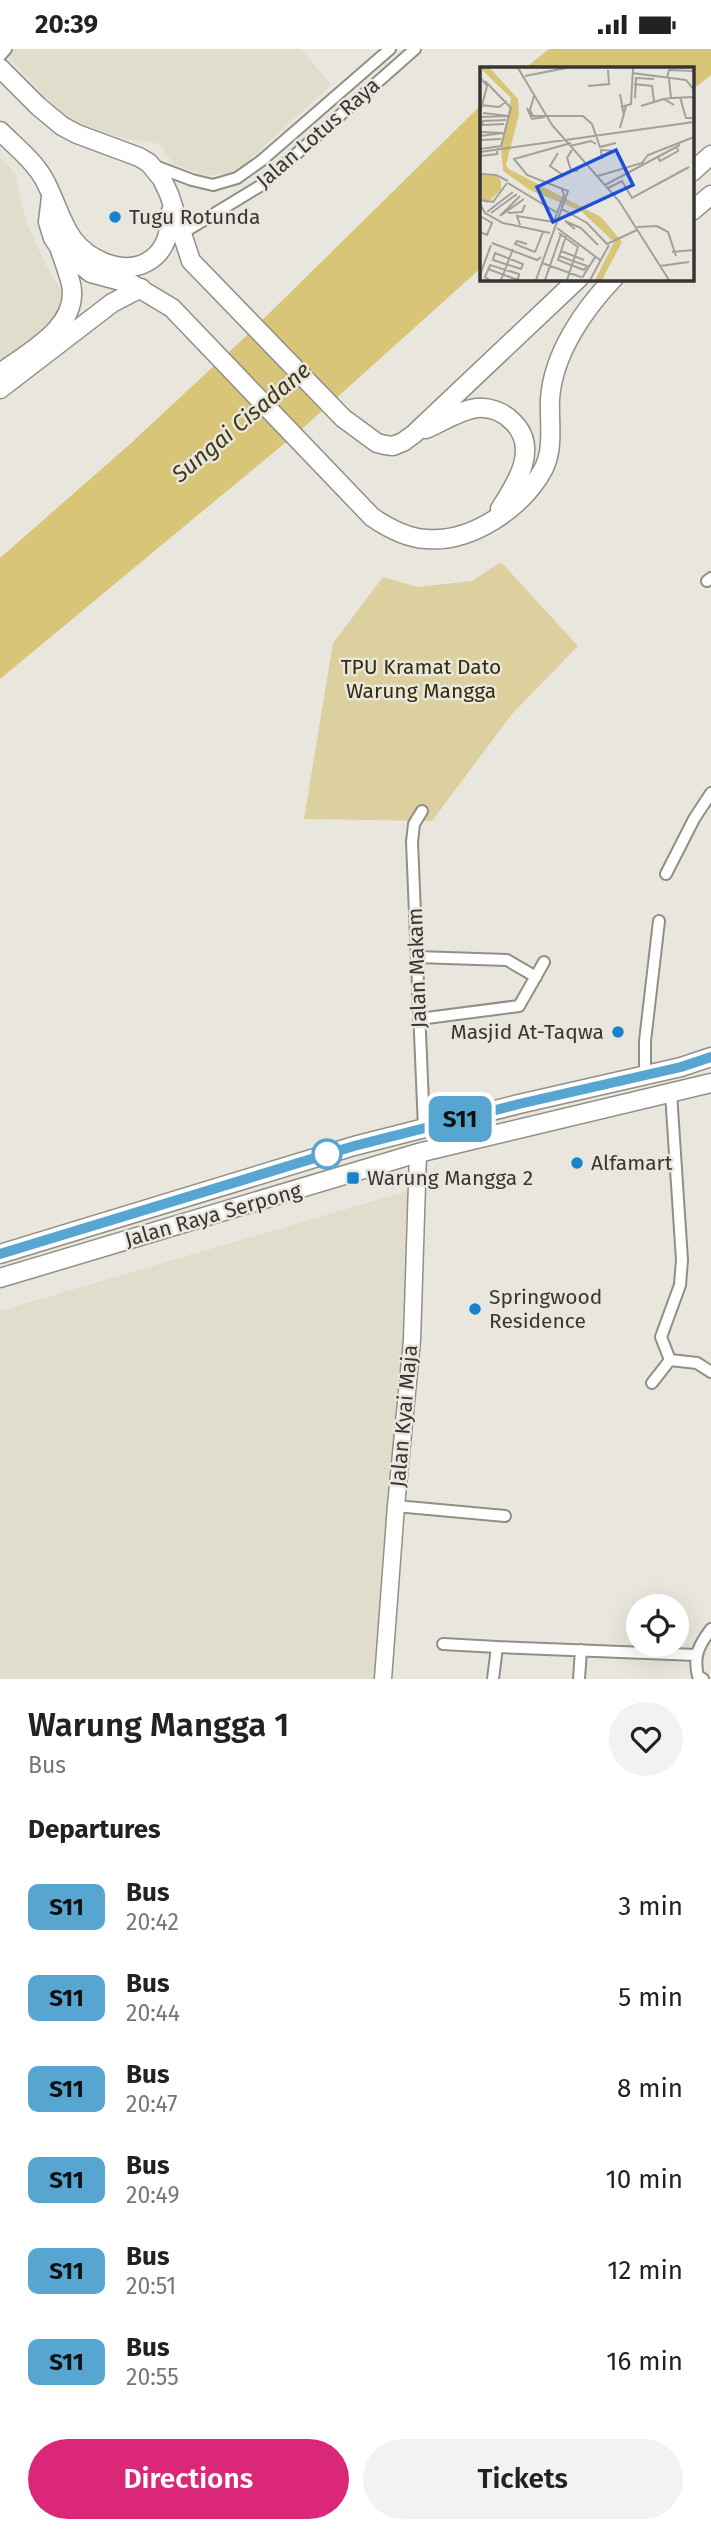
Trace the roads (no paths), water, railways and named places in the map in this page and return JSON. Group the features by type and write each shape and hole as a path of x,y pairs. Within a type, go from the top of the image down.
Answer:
{"main road":[{"path":"0,68 62,126 139,157 149,164 162,180 171,198 191,261 343,418 377,443 393,446 403,443 577,280"},
{"path":"0,131 34,164 66,230 79,247 98,260 122,268 147,262 166,241 170,229 171,198"},
{"path":"694,170 711,155"},
{"path":"694,209 711,195"},
{"path":"51,197 48,222 53,238 60,247 91,273 137,286 172,308 372,517 384,526 411,537 440,540 466,533 510,509 529,488 544,467 549,451 551,396 556,367 571,337 599,294 612,280"},
{"path":"0,373 60,327 68,315 72,299 71,285 60,247"},
{"path":"0,389 137,286"},
{"path":"414,434 478,408 492,409 508,417 519,427 526,440 523,467 492,520"},
{"path":"0,1254 354,1146 711,1057"},
{"name":"Jalan Raya Serpong","path":"0,1278 418,1153 711,1083"},
{"path":"587,1089 592,1111"},
{"name":"Jalan Kyai Maja","path":"383,1679 412,1340 418,1153"},
{"path":"209,1189 214,1213"}],"street":[{"path":"0,56 6,49"},
{"name":"Jalan Lotus Raya","path":"149,164 213,185 237,177 261,161 390,49"},
{"name":"Jalan Lotus Raya","path":"181,234 260,185 415,49"},
{"path":"237,177 242,197"},
{"path":"666,874 694,819 711,793"},
{"name":"Jalan Makam","path":"422,811 414,824 412,842 424,1128"},
{"path":"645,1075 645,1041 659,921"},
{"path":"417,957 507,960 536,977"},
{"path":"419,1019 473,1010 516,1007 522,1003 544,962"},
{"path":"670,1360 662,1337 680,1285 682,1260 671,1093"},
{"path":"670,1360 697,1363 711,1372"},
{"path":"652,1383 670,1360"},
{"path":"396,1506 505,1516"},
{"path":"699,1678 695,1664 696,1655 711,1629"},
{"path":"443,1644 696,1655"},
{"path":"493,1679 497,1647"},
{"path":"579,1679 581,1650"}],"water":[{"path":"549,49 711,49 711,75 694,88 694,67 526,67"},
{"name":"Sungai Cisadane","path":"480,106 480,269 303,428 0,679 0,558 130,444 243,339"}],"place":[{"name":"Tugu Rotunda","path":"115,217"},
{"name":"Masjid At-Taqwa","path":"618,1032"},
{"name":"Alfamart","path":"577,1163"},
{"name":"Warung Mangga 2","path":"353,1178"},
{"name":"Springwood Residence","path":"475,1309"}],"park label":[{"name":"TPU Kramat Dato Warung Mangga","path":"421,679"}]}
